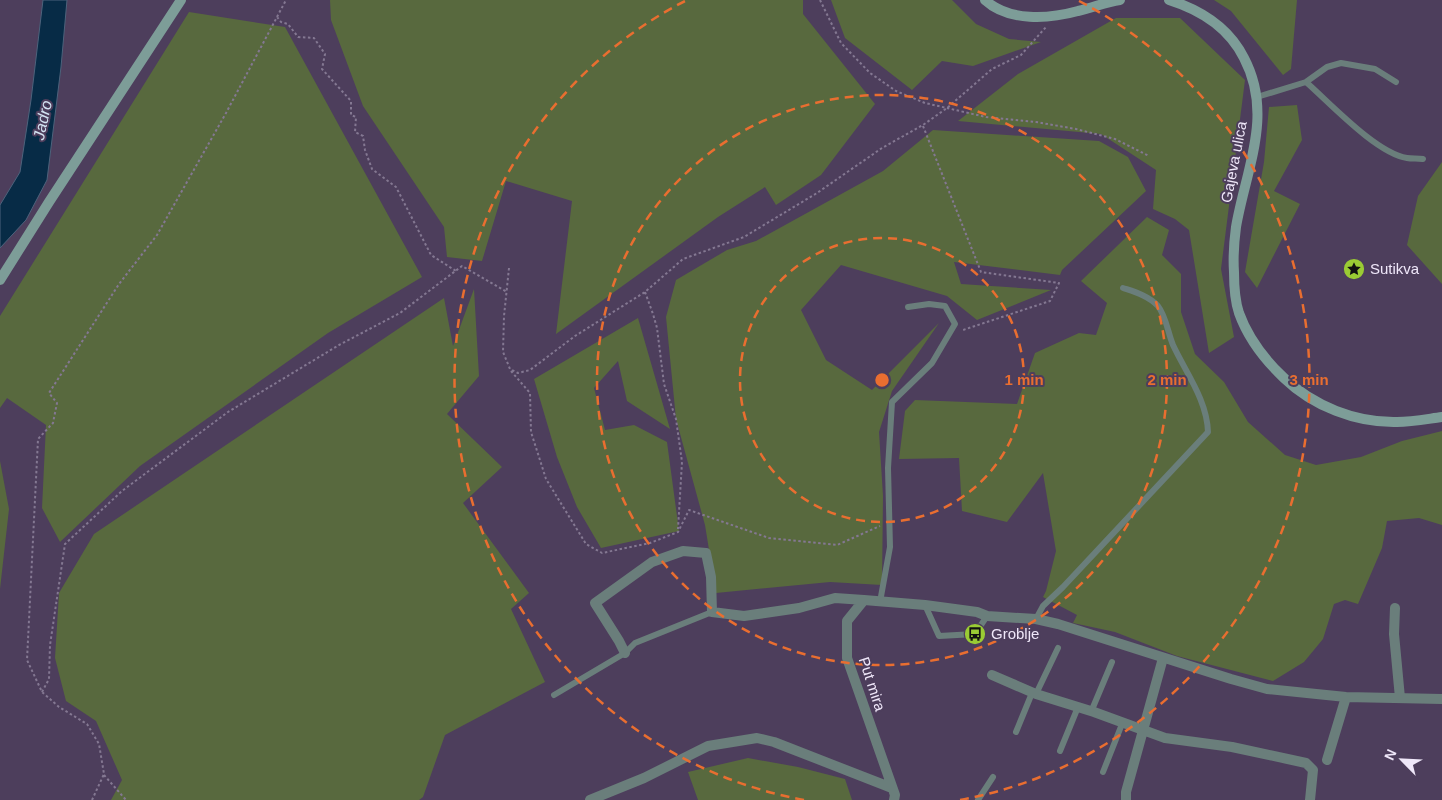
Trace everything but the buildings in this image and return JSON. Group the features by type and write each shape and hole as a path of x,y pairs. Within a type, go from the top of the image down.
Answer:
{"main road":[{"path":"0,280 180,0"},
{"path":"984,0 1008,13 1027,17 1056,16 1120,0"},
{"name":"Gajeva ulica","path":"1169,0 1204,14 1238,45 1248,66 1257,97 1258,118 1255,145 1236,226 1233,252 1234,285 1239,312 1250,336 1269,364 1292,386 1318,403 1341,413 1366,419 1397,422 1442,417"}],"street":[{"path":"624,653 620,641 596,603 652,562 683,550 706,553 711,577 712,612 744,616 799,608 835,598 920,605 977,612 987,616 1036,619 1058,624 1267,689 1346,697 1442,699"},
{"name":"Put mira","path":"864,600 848,621 847,658 895,795 894,800"},
{"path":"1395,608 1394,634 1400,698"},
{"path":"1126,800 1126,792 1163,658"},
{"path":"992,675 1034,693 1166,738 1232,747 1306,763 1313,770 1310,800"},
{"path":"1327,760 1346,697"},
{"path":"590,800 644,778 708,746 757,738 774,742 892,788"}],"lane":[{"path":"1257,97 1306,82 1327,67 1341,63 1375,69 1396,82"},
{"path":"1306,82 1367,137 1391,153 1406,158 1423,158"},
{"path":"1036,619 1043,606 1070,580 1208,432 1208,423 1197,390 1173,345 1160,308 1153,300 1123,288"},
{"path":"880,602 890,547 888,468 892,402 932,363 955,324 945,306 929,304 908,306"},
{"path":"920,605 939,636 975,634 987,616"},
{"path":"554,696 624,653 635,644 712,612"},
{"path":"1016,732 1058,648"},
{"path":"1091,712 1112,662"},
{"path":"1060,751 1078,707"},
{"path":"1103,772 1122,724"},
{"path":"978,800 993,777"}],"path":[{"path":"126,800 104,774 99,744 87,724 59,708 42,692 28,660 38,439 53,423 57,403 50,393 119,284 157,235 226,113 286,0"},
{"path":"820,0 841,43 870,73 896,91 925,103 947,108 986,116 1076,129 1115,139 1149,156"},
{"path":"510,369 518,373 530,370 575,336 645,292 683,259 744,237 817,193 882,148 923,125 947,108 992,69 1021,56 1056,16"},
{"path":"277,17 281,22 288,24 298,37 314,38 324,54 322,69 351,101 351,115 356,116 355,132 363,136 365,150 372,169 396,187 431,255 456,271"},
{"path":"923,125 981,272 1059,283 1050,301 949,335"},
{"path":"42,692 49,680 50,645 65,544 122,490 228,412 338,345 400,314 462,266 507,292"},
{"path":"509,268 504,316 503,352 510,369 530,393 531,432 546,479 586,544 602,553 650,543 678,532 689,510 769,538 837,545 890,522"},
{"path":"645,292 654,314 664,384 676,420 682,462 678,532"},
{"path":"92,800 104,774"}],"green space":[{"path":"330,0 803,0 803,14 875,104 821,175 776,205 765,187 718,217 556,334 572,201 506,181 482,261 447,257 444,227 363,106 331,20"},
{"path":"831,0 952,0 976,24 1009,39 1041,42 973,66 942,61 912,90 845,38"},
{"path":"1214,0 1297,0 1291,69 1283,75 1231,11"},
{"path":"189,12 285,27 422,277 328,333 140,466 60,542 42,508 46,425 7,398 0,408 0,316"},
{"path":"1116,18 1180,18 1245,80 1221,269 1234,337 1209,353 1189,230 1175,219 1153,209 1156,170 1101,134 958,121 1018,74"},
{"path":"1297,105 1302,140 1274,191 1300,204 1257,288 1245,272 1264,162 1269,107"},
{"path":"933,130 1099,141 1128,157 1146,191 1062,270 1060,275 954,262 961,284 1051,290 977,320 947,296 841,265 801,310 826,360 872,390 939,323 892,391 879,432 883,496 882,585 830,582 716,593 705,525 676,419 666,317 676,280 727,250 756,241 883,171"},
{"path":"1442,162 1442,284 1407,245 1418,196"},
{"path":"1147,217 1169,230 1162,255 1181,274 1181,312 1195,354 1224,382 1248,422 1285,455 1316,465 1361,457 1402,441 1442,431 1442,525 1419,518 1387,521 1382,548 1358,604 1345,600 1334,604 1323,639 1304,662 1273,681 1177,656 1115,632 1073,623 1077,615 1043,597 1056,551 1043,473 1007,522 962,511 959,458 899,459 905,411 915,400 1017,404 1035,353 1079,333 1096,335 1107,303 1081,281"},
{"path":"474,289 479,376 447,414 502,467 463,503 529,593 511,609 545,682 445,735 423,797 419,800 111,800 122,780 96,721 66,701 55,658 59,593 94,534 444,298 453,346"},
{"path":"638,318 670,429 627,401 618,361 594,388 605,430 634,425 667,442 679,531 601,548 577,507 557,457 534,379"},
{"path":"0,461 9,509 0,589"},
{"path":"748,758 798,767 845,779 852,800 698,800 688,772"}],"water":[{"name":"Jadro","path":"43,0 67,0 47,180 26,220 0,248 0,205 20,172"}],"place":[{"name":"Sutikva","path":"1354,269"},
{"name":"Groblje","path":"975,634"}]}
